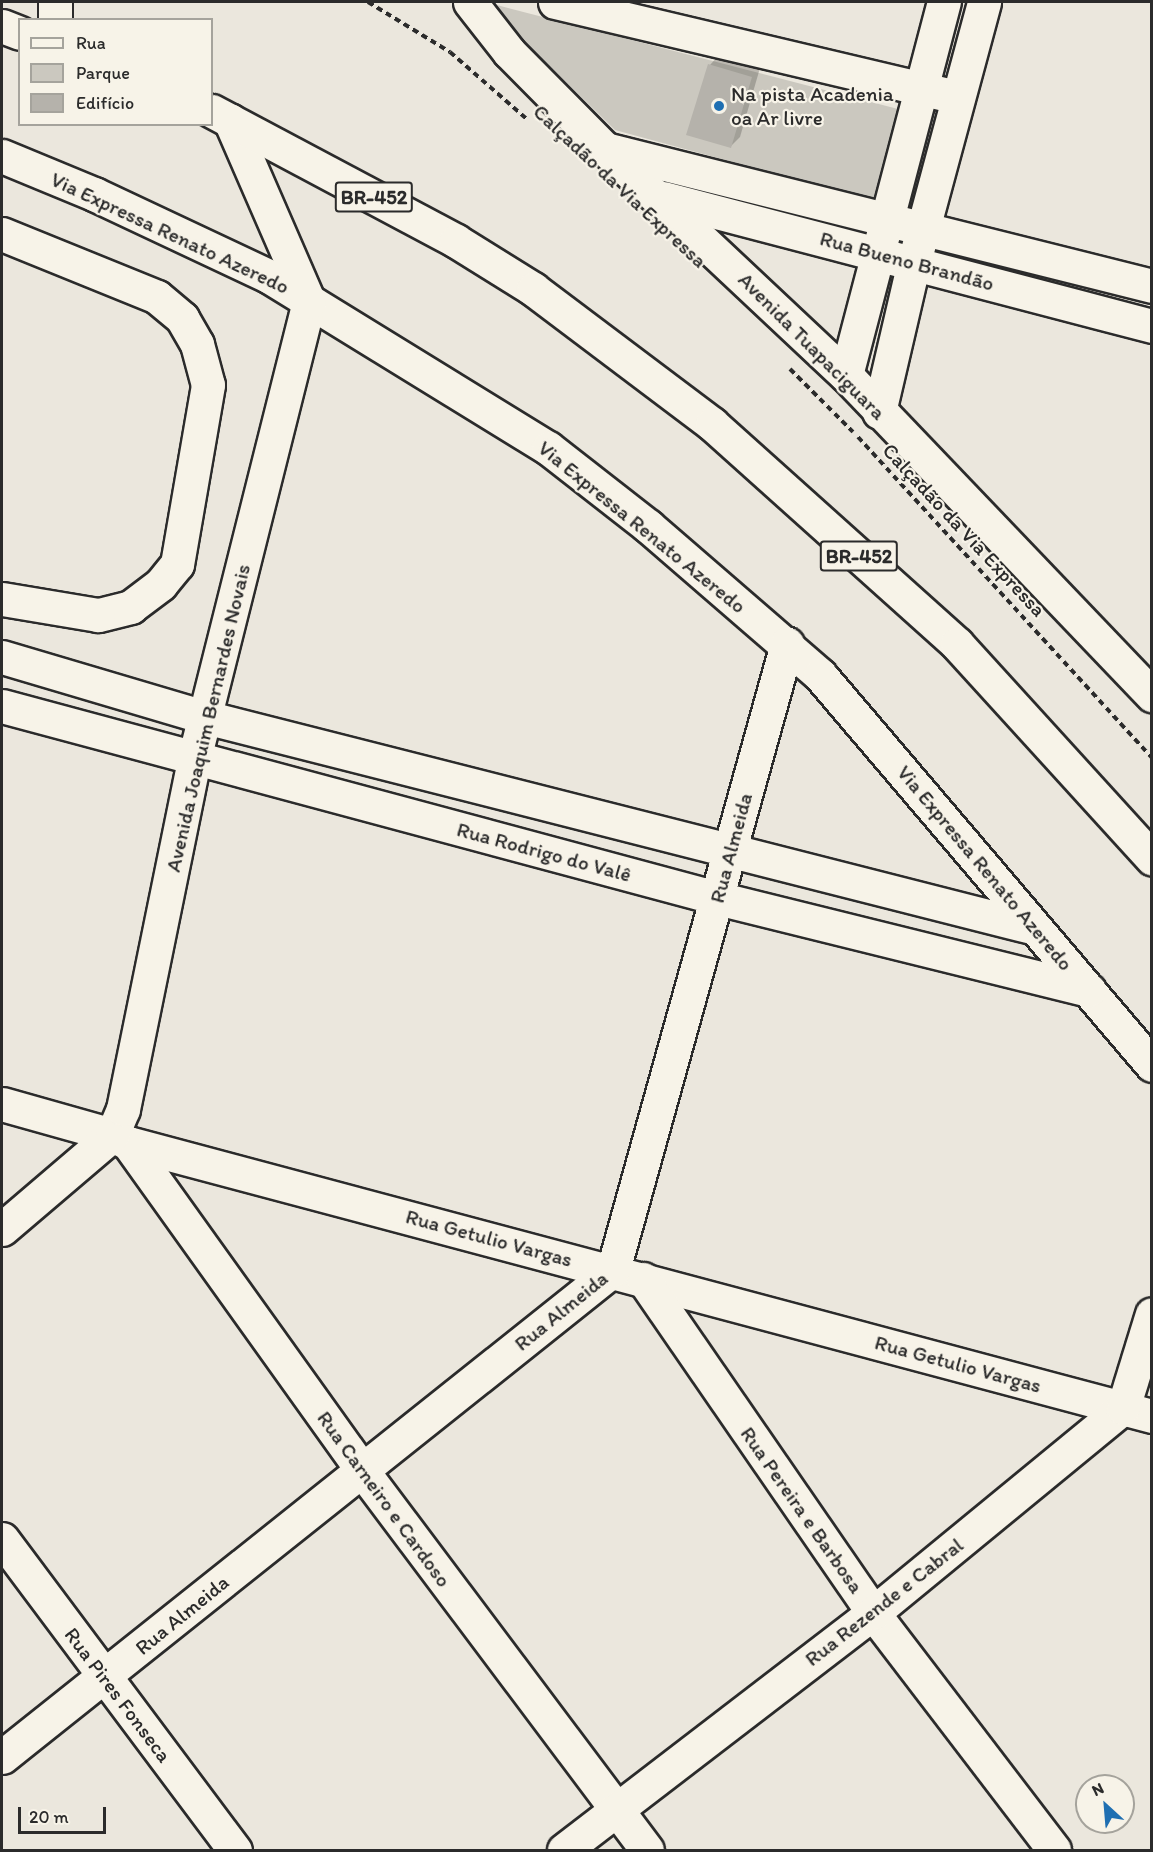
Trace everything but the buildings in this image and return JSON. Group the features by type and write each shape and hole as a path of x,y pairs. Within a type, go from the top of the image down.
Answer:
{"main road":[{"path":"55,2 55,18"},
{"name":"Avenida Tuapaciguara","path":"470,2 508,52 604,148 661,198 846,375 1152,695"},
{"path":"555,2 958,97"},
{"path":"846,375 944,2"},
{"path":"879,412 914,262 984,2"},
{"path":"2,26 18,32"},
{"path":"221,116 309,302"},
{"name":"BR-452","path":"221,116 456,241 533,289 712,424 957,644 1152,858"},
{"name":"Rua Bueno Brandão","path":"604,148 1152,286"},
{"name":"Via Expressa Renato Azeredo","path":"2,156 94,194 270,277 548,448 787,644 820,675 1152,1065"},
{"name":"Rua Bueno Brandão","path":"661,198 877,252 1152,326"},
{"path":"2,234 157,297 187,327 197,344 208,386 177,564 161,584 131,607 98,615 2,598"},
{"name":"Avenida Joaquim Bernardes Novais","path":"120,1139 194,759 309,302"},
{"name":"Rua Almeida","path":"2,1757 106,1678 361,1469 628,1275 717,898 787,644"},
{"path":"2,657 205,717 729,853 1035,928"},
{"name":"Rua Rodrigo do Valê","path":"2,706 717,898 1089,990"},
{"name":"Rua Getulio Vargas","path":"2,1104 120,1139 1142,1416"},
{"path":"2,1229 120,1139"},
{"name":"Rua Carneiro e Cardoso","path":"120,1139 361,1469 647,1851"},
{"name":"Rua Pereira e Barbosa","path":"628,1275 873,1613 1054,1851"},
{"path":"1142,1416 1152,1314"},
{"name":"Rua Rezende e Cabral","path":"564,1851 873,1613 1142,1416"},
{"name":"Rua Pires Fonseca","path":"2,1539 235,1851"}],"path":[{"name":"Calçadão da Via Expressa","path":"368,2 450,52 530,121"},
{"name":"Calçadão da Via Expressa","path":"783,362 962,548 1152,758"}],"green space":[{"path":"485,2 898,109 876,201 615,130"}],"place":[{"name":"Na pista Acadenia oa Ar livre","path":"719,106"}]}
